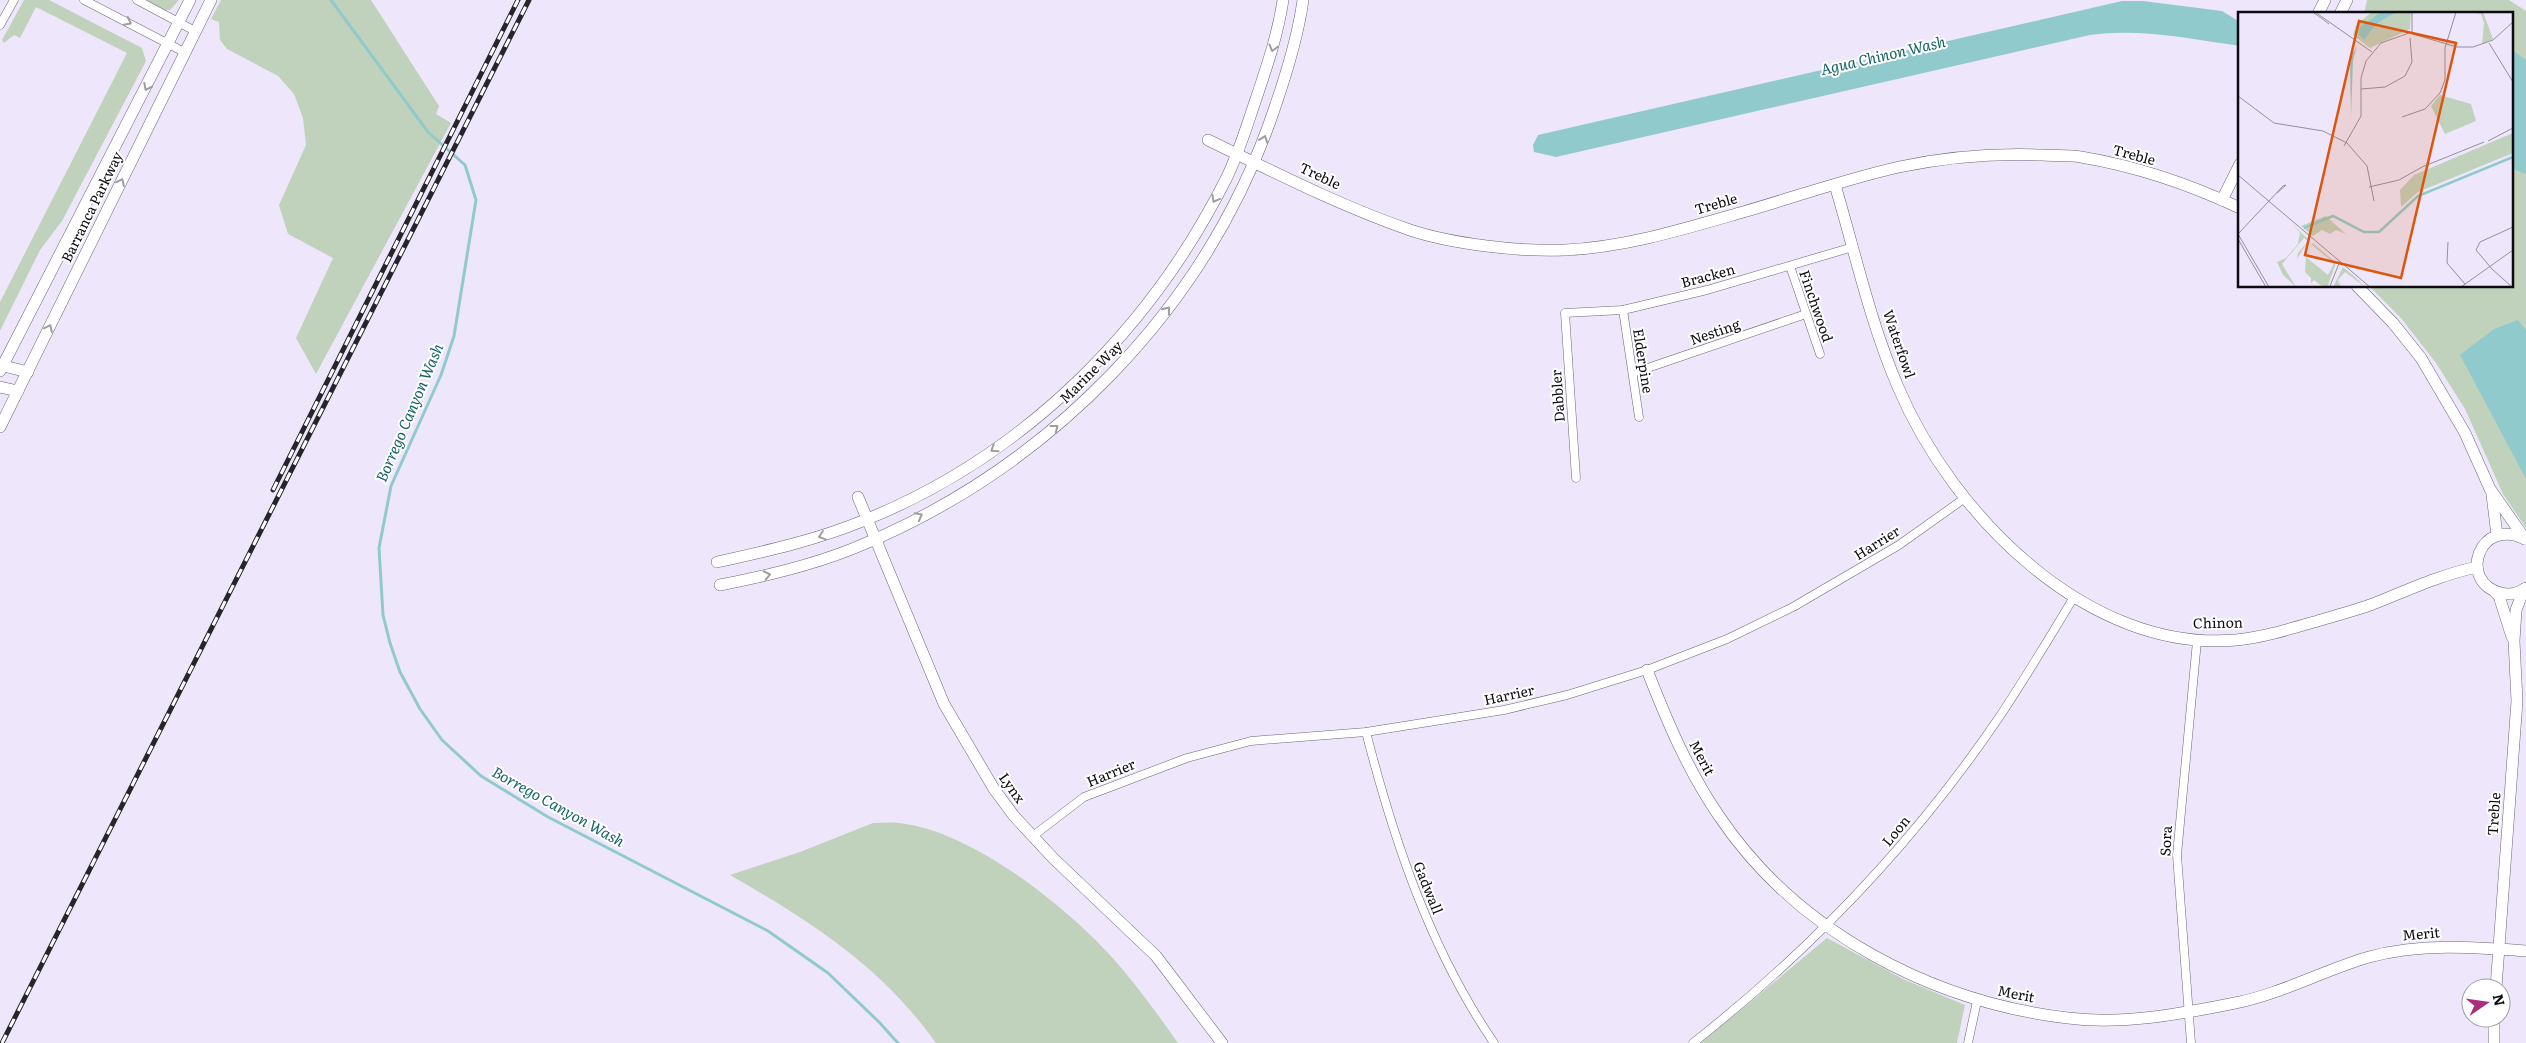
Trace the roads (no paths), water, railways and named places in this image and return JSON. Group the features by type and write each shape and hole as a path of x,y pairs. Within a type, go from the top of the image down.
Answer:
{"street":[{"path":"0,25 14,0"},
{"path":"84,0 184,52"},
{"path":"137,0 195,31"},
{"name":"Barranca Parkway","path":"1,367 190,0"},
{"name":"Barranca Parkway","path":"0,427 211,0"},
{"name":"Marine Way","path":"717,562 809,540 867,519 956,474 1015,436 1080,380 1119,339 1152,300 1189,245 1227,177 1269,62 1283,0"},
{"name":"Marine Way","path":"720,585 815,562 876,538 955,498 1003,468 1060,424 1131,354 1191,279 1230,216 1255,162 1288,69 1303,0"},
{"path":"2319,12 2325,0"},
{"path":"2341,12 2347,0"},
{"name":"Treble","path":"1208,140 1338,202 1412,231 1468,242 1562,250 1610,246 1652,238 1898,167 1948,158 2008,154 2079,157 2139,171 2238,207"},
{"path":"2222,200 2238,168"},
{"name":"Waterfowl","path":"1835,185 1885,354 1898,388 1916,424 1966,498"},
{"name":"Bracken","path":"1565,313 1623,310 1708,290 1853,247"},
{"name":"Finchwood","path":"1790,266 1820,354"},
{"path":"2359,288 2393,323 2421,358 2465,433 2490,489 2496,515 2497,535"},
{"name":"Elderpine","path":"1623,310 1639,417"},
{"name":"Dabbler","path":"1565,313 1576,478"},
{"name":"Nesting","path":"1632,373 1806,314"},
{"path":"1,367 28,372"},
{"path":"0,387 18,391"},
{"path":"2490,489 2526,539"},
{"name":"Lynx","path":"858,497 944,704 994,790 1033,836 1156,956 1222,1043"},
{"name":"Chinon","path":"1966,498 2023,562 2074,597 2137,628 2197,640 2235,640 2270,635 2370,605 2451,572 2477,567"},
{"name":"Harrier","path":"1033,836 1084,798 1187,758 1251,741 1366,732 1504,710 1567,695 1647,670 1727,639 1793,607 1899,545 1966,498"},
{"path":"2477,567 2477,559 2483,544 2497,535 2516,534 2526,539"},
{"name":"Treble","path":"2477,567 2482,582 2499,596 2514,641"},
{"path":"2495,592 2505,594 2525,589"},
{"name":"Treble","path":"2497,978 2516,700 2514,641 2516,610 2525,589"},
{"name":"Loon","path":"1693,1043 1804,948 1896,851 2000,717 2074,597"},
{"name":"Sora","path":"2191,1043 2177,855 2197,640"},
{"name":"Merit","path":"1647,670 1678,745 1719,817 1747,853 1782,890 1827,925 1872,956 1929,983 1977,1001 2070,1019 2130,1019 2245,1001 2369,957 2392,952 2458,947 2526,951"},
{"name":"Gadwall","path":"1366,732 1384,802 1425,914 1457,980 1494,1043"},
{"path":"1968,1043 1977,1001"},
{"path":"2494,1028 2494,1043"}],"water":[{"name":"Agua Chinon Wash","path":"2122,1 2143,1 2222,11 2238,21 2238,46 2147,34 2109,33 2090,35 1556,157 1534,152 1533,145 1538,135"},
{"path":"2514,51 2526,60 2526,174 2514,170"},
{"path":"2518,320 2526,330 2526,479 2460,355 2494,329"}],"waterway":[{"name":"Borrego Canyon Wash","path":"331,0 428,132 465,165 476,200 454,336 441,375 391,486 379,548 383,615 390,643 400,672 420,709 442,740 481,776 548,817 768,931 828,973 898,1043"}],"railway":[{"path":"273,490 518,0"},
{"path":"2,1043 529,0"}]}
